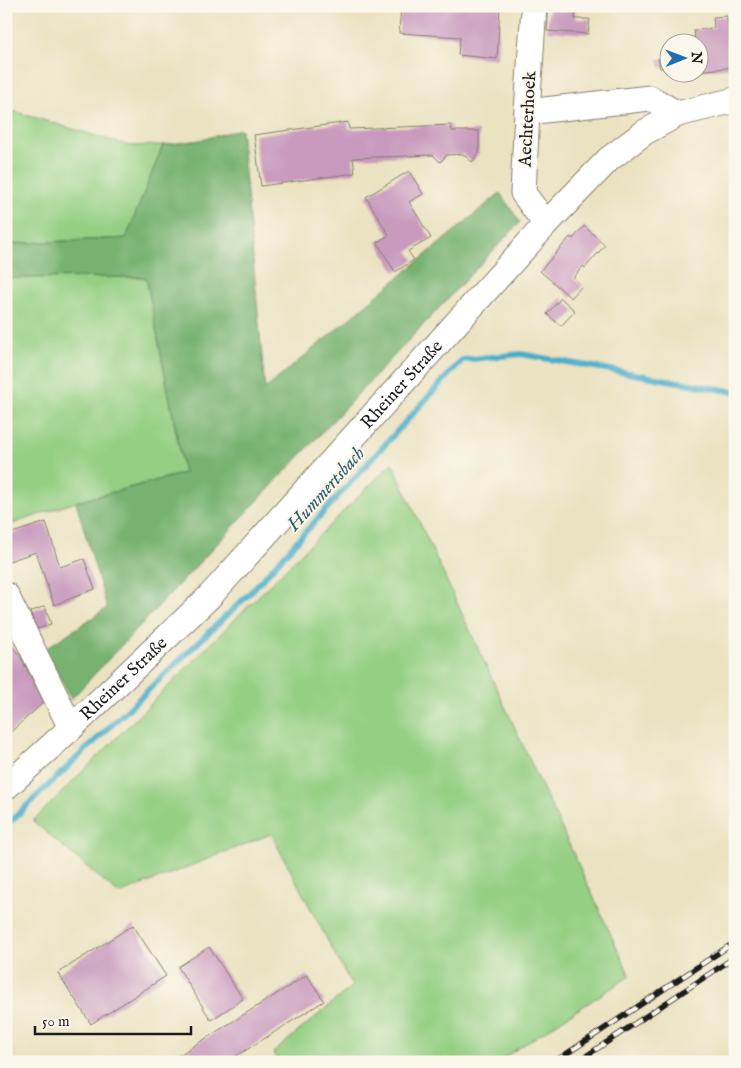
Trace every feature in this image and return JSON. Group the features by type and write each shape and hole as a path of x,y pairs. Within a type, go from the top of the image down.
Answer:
{"street":[{"name":"Aechterhoek","path":"534,6 524,193 546,224"},
{"path":"527,112 650,98 678,114"},
{"name":"Rheiner Straße","path":"6,787 209,598 546,224 609,159 645,132 678,114 735,100"},
{"name":"Rheiner Straße","path":"6,595 71,728"}],"green space":[{"path":"6,109 130,146 163,145 127,238 6,244"},
{"path":"241,129 265,389 500,193 520,222 71,699 45,649 107,608 76,502 184,473 146,277 6,278 6,244 126,238 163,145 200,140"},
{"path":"146,277 184,473 76,502 6,526 6,278"},
{"path":"392,463 630,976 497,1062 278,1062 273,1053 352,986 271,834 119,894 33,821"}],"building":[{"path":"401,6 500,6 497,59 458,55 460,37 399,33"},
{"path":"549,6 576,6 575,19 590,19 588,34 547,31"},
{"path":"727,16 731,49 735,49 735,67 708,70 708,32 694,32 694,30 714,28 713,17"},
{"path":"348,122 349,129 451,125 452,131 479,131 479,153 472,162 463,154 447,155 440,162 433,155 353,158 355,173 261,186 254,135"},
{"path":"409,171 423,194 409,202 431,238 408,251 414,260 395,272 377,242 389,235 366,197"},
{"path":"584,226 605,245 585,268 583,266 573,278 582,286 571,298 540,271 570,237 573,239"},
{"path":"561,298 575,311 561,326 547,314"},
{"path":"46,522 60,567 84,559 95,589 54,605 36,552 6,562 6,535"},
{"path":"45,606 51,624 37,629 30,612"},
{"path":"6,640 19,654 44,702 6,736"},
{"path":"133,925 166,976 91,1024 58,973"},
{"path":"209,947 243,999 211,1020 178,967"},
{"path":"307,975 324,1001 235,1057 238,1062 168,1062"}],"waterway":[{"name":"Hummertsbach","path":"6,822 11,821 248,595 462,360 521,354 735,392"}],"railway":[{"path":"554,1062 735,942"},
{"path":"577,1062 735,957"}]}
